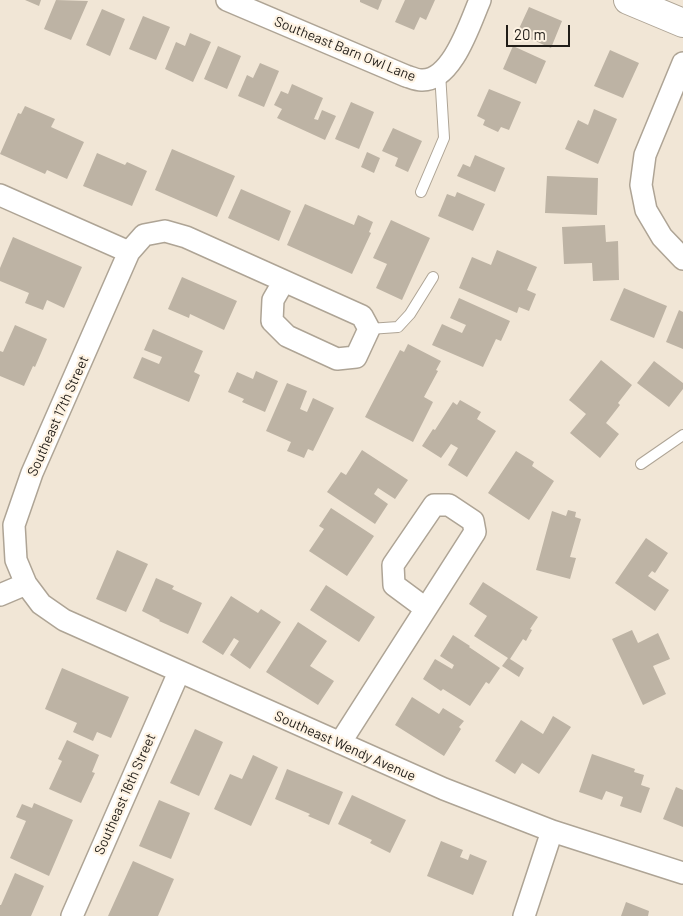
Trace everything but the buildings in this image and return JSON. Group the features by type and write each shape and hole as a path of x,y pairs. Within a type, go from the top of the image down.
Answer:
{"street":[{"name":"Southeast Barn Owl Lane","path":"227,0 406,76 422,80 440,73"},
{"path":"440,73 456,55 480,0"},
{"path":"628,0 683,23"},
{"path":"683,63 645,155 641,185 646,210 662,237 683,259"},
{"path":"0,195 129,252 144,235 165,231 186,237 362,316 369,329 356,357 337,359 287,336 272,321 273,300 284,281"},
{"name":"Southeast 17th Street","path":"26,584 16,560 14,525 32,473 129,252"},
{"path":"340,744 475,532 474,521 449,505 434,505 393,565 394,585 425,608"},
{"path":"0,595 26,584"},
{"name":"Southeast Wendy Avenue","path":"26,584 41,604 64,620 444,790 552,831 683,872"},
{"name":"Southeast 16th Street","path":"72,916 178,672"},
{"path":"524,916 552,831"}],"lane":[{"path":"421,192 444,138 440,73"},
{"path":"369,329 398,327 410,314 433,277"},
{"path":"641,464 683,435"}]}
